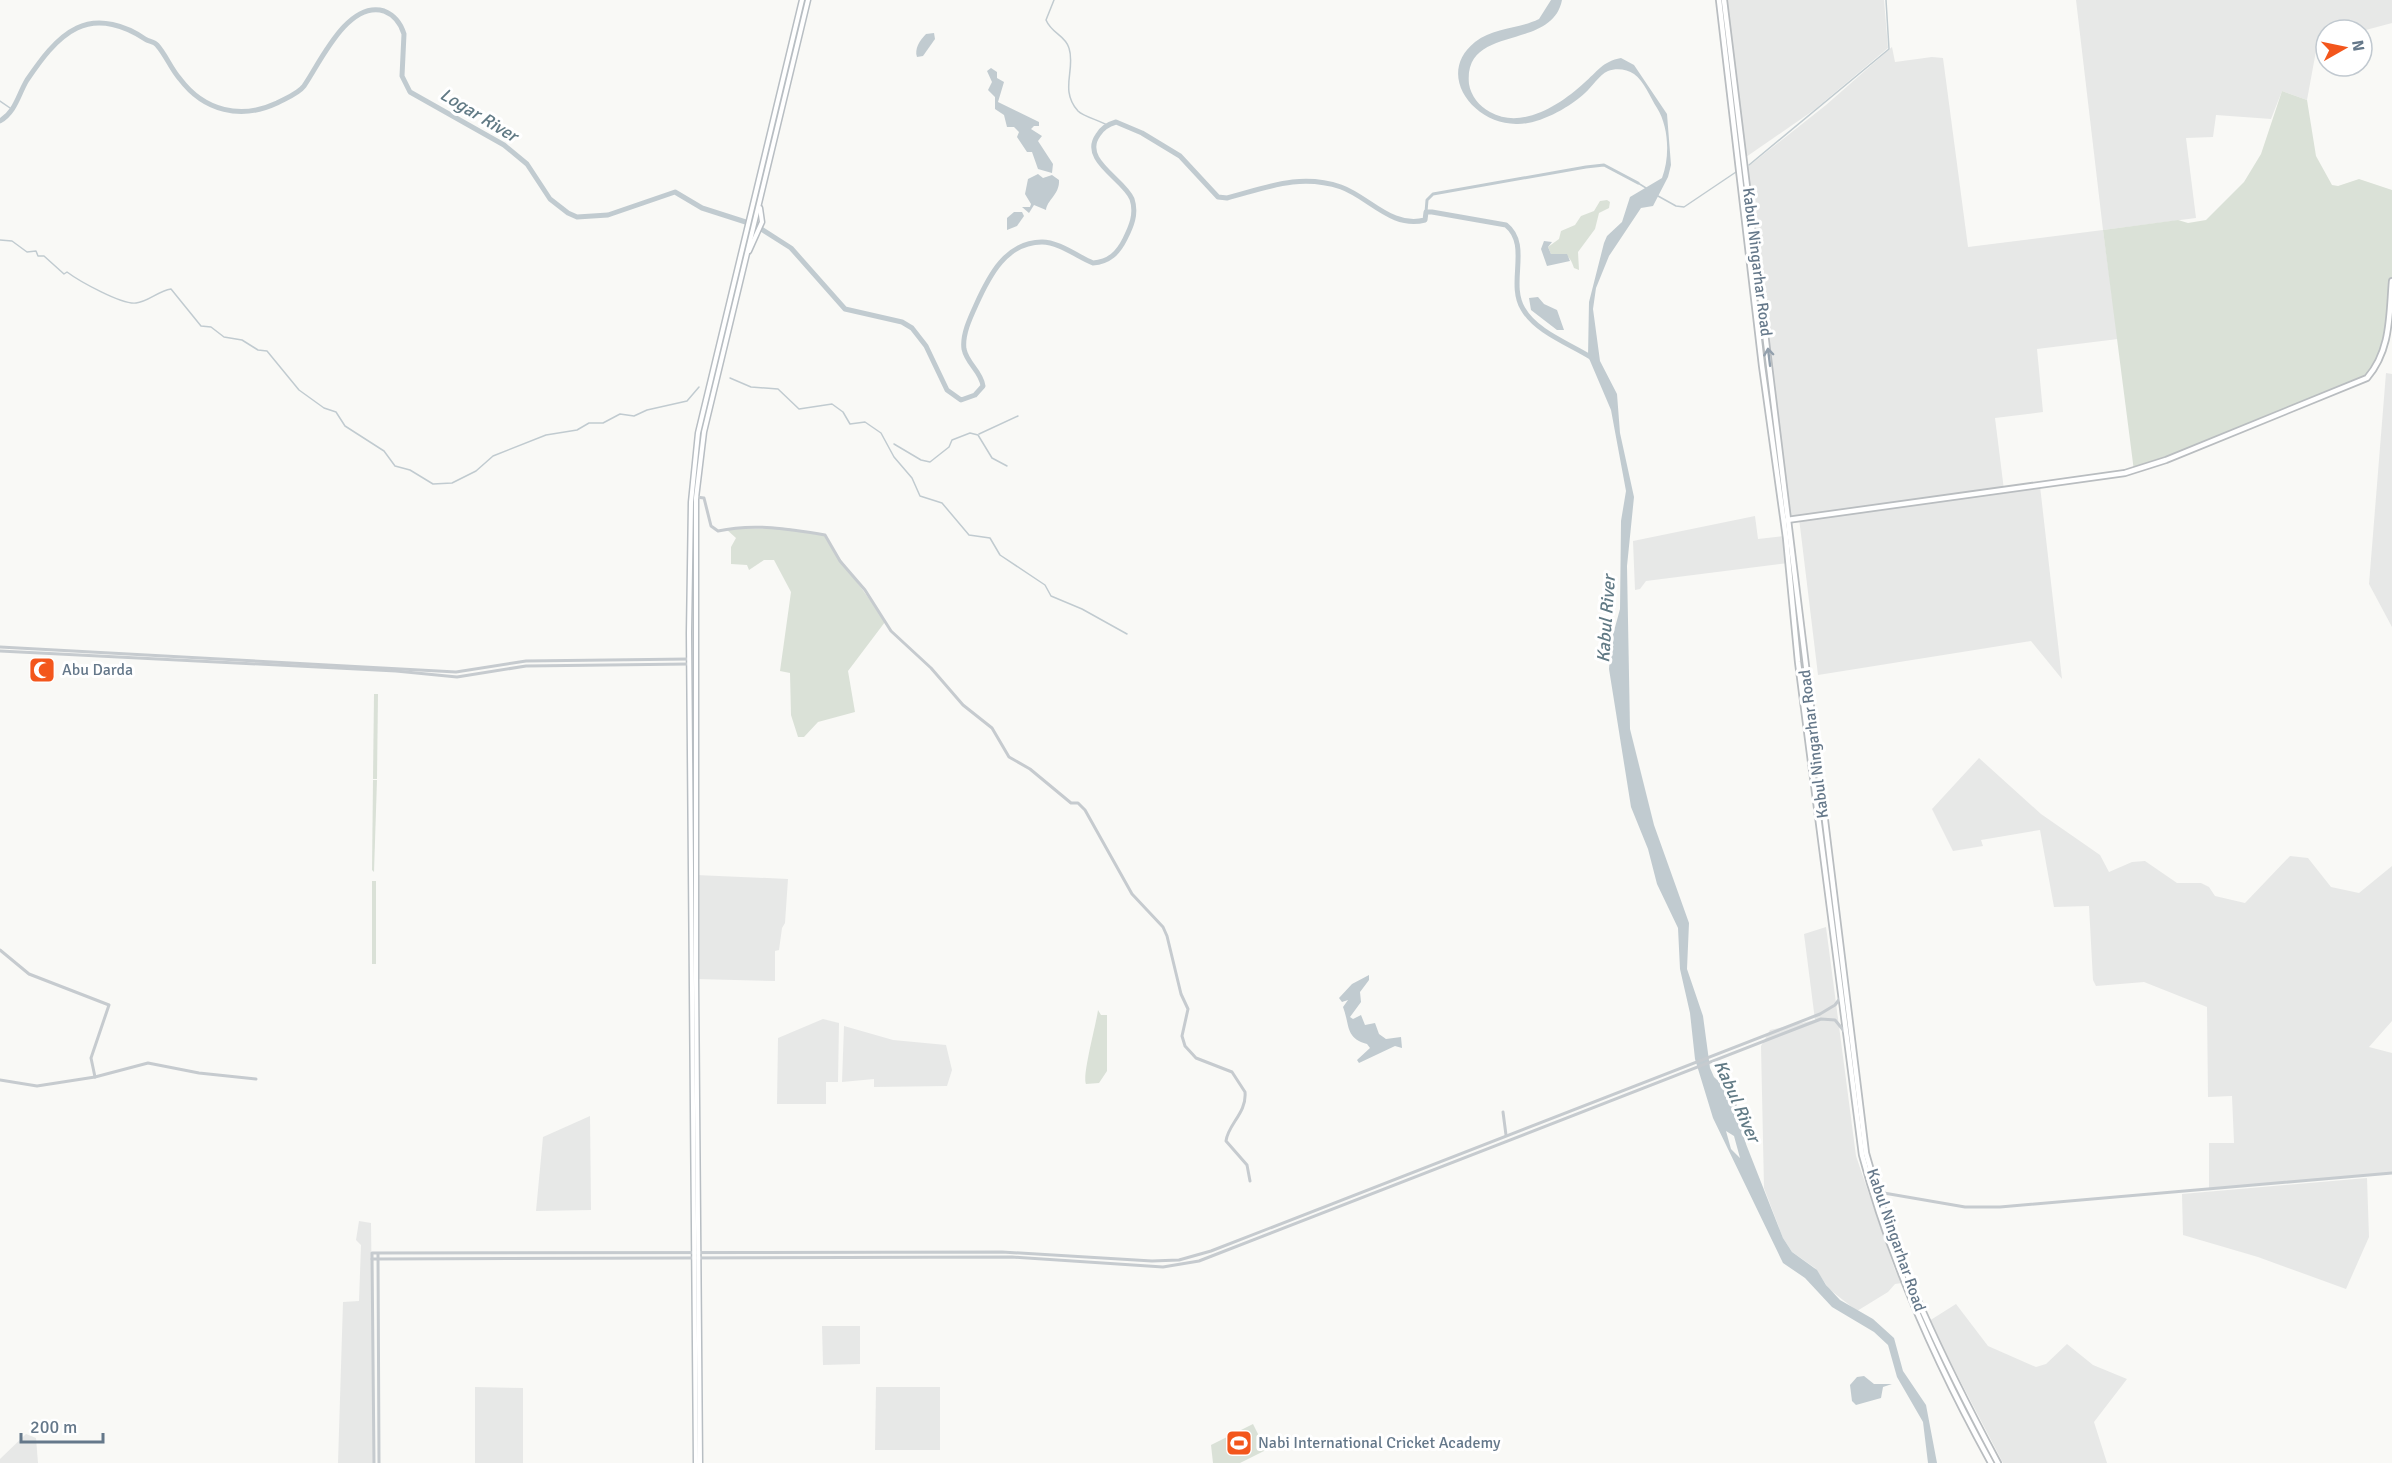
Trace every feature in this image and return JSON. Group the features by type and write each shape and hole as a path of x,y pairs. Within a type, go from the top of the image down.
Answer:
{"highway":[{"name":"Kabul Ningarhar Road","path":"1719,0 1787,520 1847,1010 1866,1153 1874,1192"},
{"name":"Kabul Ningarhar Road","path":"1724,0 1754,271"},
{"path":"1787,520 2125,473 2166,460 2367,378 2378,364 2386,346 2392,281"},
{"name":"Kabul Ningarhar Road","path":"1787,520 1798,662 1862,1155 1874,1192 1922,1314 1991,1463"},
{"name":"Kabul Ningarhar Road","path":"1961,1398 1998,1463"}],"main road":[{"path":"696,1463 688,991 689,661 693,465 802,0"},
{"path":"700,1463 696,498 704,432 754,224 760,208 808,0"},
{"path":"796,27 801,28"},
{"path":"747,253 762,222 760,208"},
{"path":"690,913 696,913"}],"street":[{"path":"696,498 704,498 711,526 718,531 746,527 788,528 825,535 840,561 865,590 891,631 931,668 963,705 992,728 1009,757 1030,769 1071,802 1078,803 1085,810 1132,894 1162,927 1167,936 1181,994 1188,1009 1182,1036 1185,1046 1196,1058 1214,1063 1232,1072 1245,1092 1238,1121 1228,1131 1226,1141 1247,1165 1250,1181"},
{"path":"0,649 456,672 526,661 689,661"},
{"path":"0,950 29,974 109,1005 91,1058 95,1077"},
{"path":"699,1256 1002,1252 1179,1260 1211,1251 1829,1010 1841,997"},
{"path":"374,1463 372,1253 378,1256 1005,1257 1180,1266 1209,1257 1821,1019 1835,1020 1846,1033"},
{"path":"0,1080 37,1086 95,1077 148,1063 199,1073 256,1079"},
{"path":"1603,1098 1605,1103"},
{"path":"1503,1112 1506,1136"},
{"path":"1874,1192 1965,1207 2000,1207 2392,1173"},
{"path":"378,1256 379,1463"}],"shaded area":[{"path":"1551,0 1562,0 1555,16 1542,26 1493,44 1480,52 1471,65 1470,88 1476,100 1486,110 1502,117 1515,118 1540,113 1564,99 1605,64 1621,58 1634,65 1667,114 1671,165 1668,177 1653,206 1641,208 1609,256 1596,288 1593,309 1600,361 1617,394 1620,433 1634,497 1627,566 1630,729 1654,825 1689,923 1687,969 1703,1016 1710,1068 1714,1077 1733,1095 1746,1144 1783,1238 1792,1252 1817,1270 1826,1285 1840,1300 1873,1319 1894,1338 1903,1371 1926,1405 1937,1463 1928,1463 1923,1422 1897,1377 1888,1345 1874,1332 1832,1307 1805,1278 1783,1263 1713,1118 1695,1059 1690,1013 1680,969 1678,928 1657,884 1648,849 1631,807 1609,669 1611,642 1620,609 1621,521 1626,491 1611,410 1588,356 1589,302 1604,243 1607,236 1622,222 1630,197 1662,178 1667,152 1666,133 1661,116 1644,85 1634,74 1621,70 1611,70 1605,73 1571,104 1534,122 1516,124 1500,122 1486,116 1474,106 1464,95 1459,82 1458,68 1464,55 1475,42 1490,33 1539,19","holes":["1726,1131 1734,1136 1740,1158 1731,1149"]},
{"path":"1726,0 1884,0 1888,48 1814,110 1746,157"},
{"path":"2076,0 2392,0 2392,23 2374,28 2374,18 2314,18 2314,62 2307,100 2282,91 2271,119 2216,115 2213,137 2186,138 2196,218 2103,230"},
{"path":"934,33 935,39 923,56 917,57 917,48 922,39 926,34"},
{"path":"1892,47 1895,62 1932,57 1943,58 1968,247 2103,230 2118,339 2037,349 2043,412 1995,418 2004,490 2040,486 2062,679 2031,641 1818,675 1799,518 1789,520 1745,169 1826,105"},
{"path":"991,68 997,72 997,78 1004,82 998,102 1039,122 1039,126 1031,129 1042,136 1038,141 1053,164 1052,173 1038,169 1032,152 1027,152 1017,137 1019,132 1014,127 1007,127 1004,115 995,109 995,97 988,90 992,82 987,71"},
{"path":"2282,91 2307,100 2316,156 2332,185 2338,186 2359,179 2392,190 2392,281 2386,346 2367,378 2134,471 2103,230 2178,220 2188,223 2206,220 2244,182 2261,154"},
{"path":"1038,174 1043,178 1052,175 1059,180 1059,185 1046,210 1034,205 1029,213 1022,207 1030,207 1031,204 1025,194 1028,179"},
{"path":"1600,201 1610,202 1609,208 1599,213 1595,229 1578,252 1579,270 1574,268 1568,257 1551,254 1548,247 1559,239 1561,231 1575,225 1581,216 1594,211"},
{"path":"1014,212 1022,212 1024,216 1017,226 1007,230 1007,218"},
{"path":"1544,241 1552,242 1548,247 1551,254 1567,254 1570,261 1547,266 1541,249"},
{"path":"1538,297 1544,304 1557,310 1564,330 1557,330 1531,310 1529,298"},
{"path":"2386,373 2392,374 2392,627 2369,584"},
{"path":"1755,516 1758,539 1784,536 1788,563 1646,581 1640,589 1635,590 1633,541"},
{"path":"787,528 825,535 885,622 848,671 855,712 818,722 804,737 798,737 791,715 790,673 780,671 791,592 774,560 764,560 749,570 747,565 731,564 731,547 736,538 726,529"},
{"path":"374,694 378,694 377,779 373,779"},
{"path":"1979,758 2041,814 2100,855 2109,872 2132,862 2145,861 2177,883 2201,883 2209,887 2215,896 2245,903 2290,856 2308,858 2331,887 2359,893 2392,866 2392,1021 2369,1047 2392,1053 2392,1173 2209,1188 2209,1143 2234,1143 2232,1096 2208,1097 2207,1007 2144,982 2096,986 2093,980 2089,906 2054,907 2040,830 1981,840 1983,846 1953,851 1932,809"},
{"path":"373,780 377,780 374,872 372,870"},
{"path":"696,875 788,879 785,923 782,928 779,950 775,951 775,981 696,979"},
{"path":"372,881 376,881 376,964 372,964"},
{"path":"1826,927 1856,1156 1895,1270 1902,1283 1895,1284 1888,1292 1857,1311 1829,1289 1815,1268 1792,1252 1783,1238 1764,1188 1761,1046 1770,1030 1815,1020 1804,934"},
{"path":"1369,975 1369,980 1360,992 1361,1002 1350,1017 1353,1019 1361,1015 1365,1025 1375,1023 1379,1034 1386,1039 1401,1037 1402,1048 1395,1046 1359,1063 1357,1060 1370,1048 1355,1038 1349,1030 1343,1007 1348,1000 1342,1002 1339,998 1352,984"},
{"path":"1098,1010 1101,1015 1107,1015 1107,1071 1099,1083 1086,1084 1085,1079"},
{"path":"823,1019 839,1023 838,1082 826,1082 826,1104 777,1104 778,1038"},
{"path":"844,1026 893,1040 946,1045 952,1070 947,1086 874,1087 874,1079 842,1082"},
{"path":"590,1116 591,1210 536,1211 543,1137"},
{"path":"2367,1178 2369,1237 2346,1289 2258,1257 2183,1235 2182,1194"},
{"path":"359,1221 371,1223 374,1463 338,1463 343,1302 359,1301 361,1245 356,1240"},
{"path":"1956,1304 1988,1346 2036,1367 2046,1364 2067,1344 2093,1365 2127,1379 2094,1422 2107,1463 2003,1463 1929,1321"},
{"path":"822,1326 860,1326 860,1364 823,1365"},
{"path":"1864,1376 1874,1384 1892,1384 1883,1387 1881,1398 1856,1405 1852,1401 1850,1385 1857,1377"},
{"path":"475,1387 523,1388 523,1463 475,1463"},
{"path":"876,1387 940,1387 940,1450 875,1450"},
{"name":"Nabi International Cricket Academy","path":"1253,1424 1266,1450 1240,1463 1213,1463 1211,1445"},
{"path":"26,1434 36,1438 38,1463 0,1463 0,1459"}],"waterway":[{"path":"1054,0 1046,20 1065,40 1069,48 1071,56 1069,87 1072,103 1081,113 1107,125"},
{"path":"1749,165 1889,49 1886,0"},
{"name":"Logar River","path":"0,121 13,108 27,80 49,51 69,32 86,25 104,23 130,30 154,43 180,79 200,99 224,109 250,111 277,103 299,91 346,24 358,15 371,10 384,11 397,20 404,34 402,76 410,92 504,145 527,164 550,199 568,213 577,217 608,215 675,192 702,208 755,225 791,248 845,309 902,322 912,328 926,346 947,390 961,400 975,395 983,386 980,376 964,349 967,327 993,272 1009,254 1018,248 1042,242 1062,247 1093,263 1108,259 1122,244 1133,220 1132,199 1099,161 1094,144 1102,130 1116,122 1142,133 1180,156 1218,197 1227,198 1269,186 1311,181 1341,187 1381,211 1402,220 1413,222 1425,220 1426,212 1432,212 1506,225 1513,233 1517,243 1517,288 1523,309 1545,331 1592,358"},
{"path":"0,101 13,110"},
{"path":"1426,212 1427,200 1433,194 1586,167 1604,165 1638,183"},
{"path":"1658,196 1676,206 1684,207 1736,172"},
{"path":"1638,183 1646,188"},
{"path":"0,240 12,241 27,252 36,251 38,256 44,256 64,274 67,272 90,286 130,303 149,299 171,289 201,326 211,327 224,337 242,340 258,350 267,351 299,390 324,408 336,412 345,426 384,451 395,466 410,470 433,484 452,483 476,471 493,456 546,435 577,430 589,423 603,423 620,414 634,416 647,410 687,401 699,387"},
{"path":"730,378 751,387 778,389 799,409 832,404 843,412 850,424 865,422 881,433 894,457 912,478 920,496 942,503 969,535 990,538 1000,555 1045,585 1051,596 1082,609 1127,634"},
{"path":"979,434 1018,416"},
{"path":"894,444 921,460 930,462 949,447 952,440 970,433 978,435 992,458 1007,466"}],"place":[{"name":"Abu Darda","path":"42,670"},
{"name":"Nabi International Cricket Academy","path":"1239,1443"}],"water label":[{"name":"Kabul River","path":"1606,619"},
{"name":"Kabul River","path":"1737,1101"}]}
